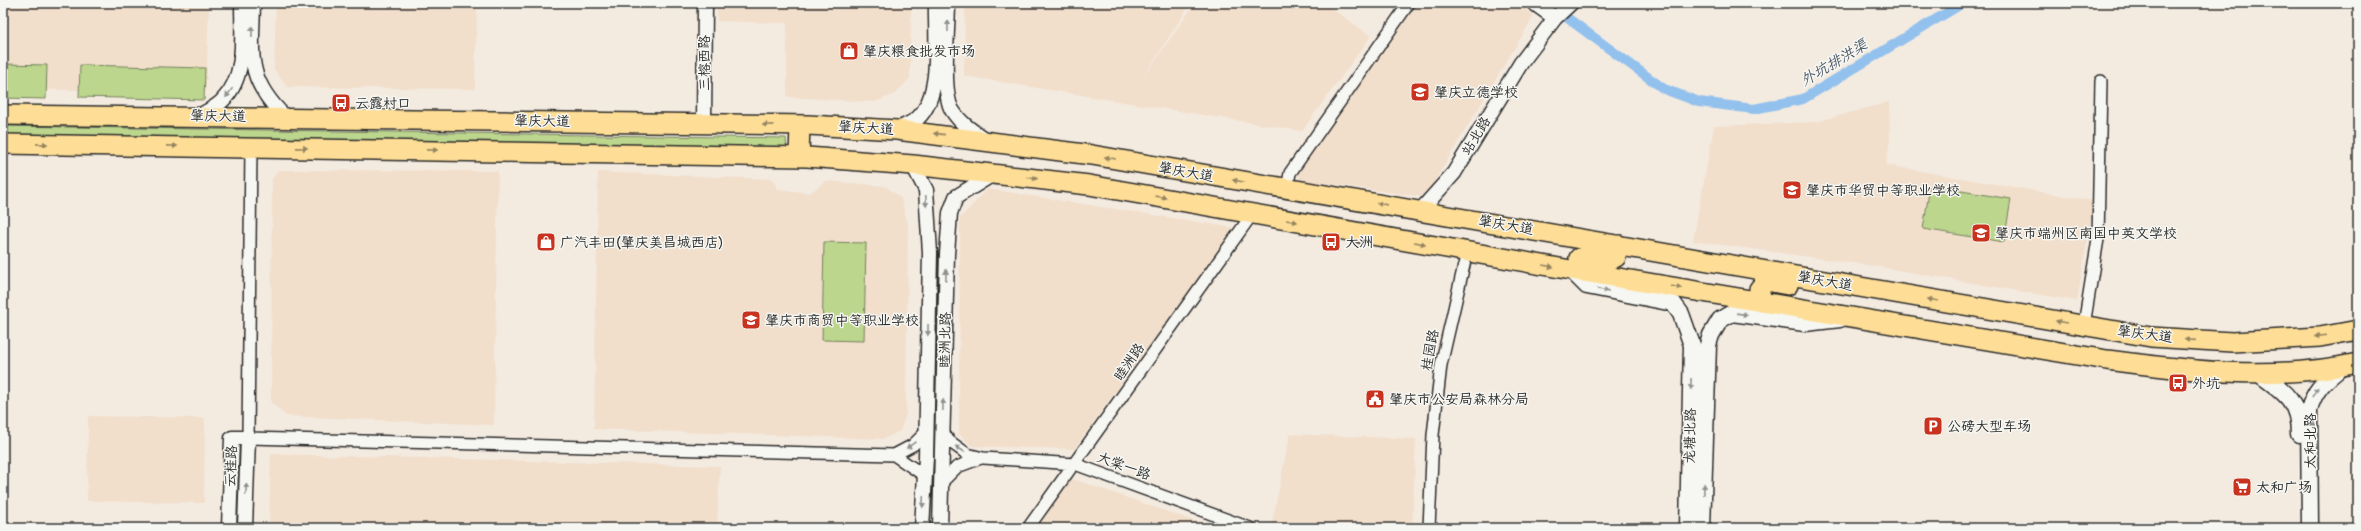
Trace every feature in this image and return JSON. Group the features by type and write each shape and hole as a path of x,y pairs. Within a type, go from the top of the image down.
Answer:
{"highway":[{"name":"肇庆大道","path":"3,115 285,117 800,125 897,130 984,139 1092,155 1287,189 1421,210 2151,337 2232,342 2320,337 2358,330"},
{"path":"799,156 800,125"},
{"path":"3,144 799,156 913,165 1089,185 1572,270 2122,362 2191,371 2258,373 2350,365"},
{"path":"1503,258 1532,250 1605,262 1616,257 1619,245"},
{"path":"1762,301 1759,289 1766,281 1829,291 1859,287"}],"main road":[{"name":"龙塘北路","path":"1572,270 1587,286 1672,303 1681,314 1692,345 1688,528"},
{"name":"龙塘北路","path":"1702,528 1708,345 1711,335 1720,320 1732,313 1805,323 1858,317"},
{"name":"太和北路","path":"2310,528 2309,410 2312,396 2319,386 2350,365"},
{"name":"太和北路","path":"2258,373 2288,396 2296,408 2299,418 2300,528"}],"street":[{"path":"242,3 247,59 258,86 271,103 285,117"},
{"path":"200,116 223,101 233,86 247,59 253,3"},
{"name":"三榕西路","path":"704,3 704,124"},
{"path":"897,130 918,119 929,105 934,85 936,3"},
{"path":"948,3 946,93 952,109 961,122 984,139"},
{"path":"1287,189 1290,173 1409,3"},
{"path":"1534,3 1555,18"},
{"name":"站北路","path":"1421,210 1454,173 1521,63 1555,18 1571,3"},
{"path":"2084,325 2098,239 2101,81"},
{"path":"251,147 248,438 894,455 913,445 926,432"},
{"name":"睦洲北路","path":"913,165 926,190 930,253 925,476 922,528"},
{"name":"睦洲北路","path":"940,528 946,254 950,213 956,197 993,174"},
{"name":"睦洲路","path":"1028,528 1253,214"},
{"path":"930,253 935,228 941,227 943,230 943,249 946,254"},
{"name":"桂园路","path":"1429,528 1432,435 1441,365 1467,252"},
{"path":"943,432 957,447 968,454 983,458"},
{"name":"云桂路","path":"229,528 232,438 248,438 245,528"},
{"path":"894,455 925,476"},
{"path":"942,482 957,466 983,458"},
{"name":"大棠一路","path":"983,458 1075,464 1250,528"}],"shaded area":[{"path":"3,3 209,3 206,92 3,89"},
{"path":"276,3 477,3 475,89 287,87 274,69"},
{"name":"肇庆粮食批发市场","path":"717,3 911,3 910,78 895,94 875,102 787,97 787,23 717,21"},
{"path":"965,3 1191,3 1138,85 1195,3 1324,3 1371,36 1302,131 964,76"},
{"name":"肇庆立德学校","path":"1417,3 1517,3 1534,16 1425,197 1300,180 1297,169"},
{"path":"1889,102 1890,139 1886,165 2094,201 2077,301 1868,265 1693,241 1714,126 1816,122"},
{"path":"278,170 498,171 494,425 286,416 271,402 272,179"},
{"name":"肇庆市商贸中等职业学校","path":"598,172 772,179 778,189 810,193 826,181 885,186 901,198 908,225 906,415 900,431 884,439 594,429"},
{"path":"988,189 1235,228 1074,449 972,446 959,434 960,218"},
{"path":"88,416 205,418 204,503 87,501"},
{"path":"1290,434 1416,439 1412,528 1289,528 1272,523"},
{"path":"271,454 720,466 717,528 269,528"},
{"path":"1070,478 1214,528 1036,528"}],"green space":[{"path":"3,64 47,65 46,99 3,98"},
{"path":"80,65 205,68 204,100 79,97"},
{"path":"3,126 786,138 787,152 3,138"},
{"path":"1930,186 2011,199 2004,242 1923,229"},
{"path":"824,242 866,243 864,341 822,340"}],"waterway":[{"name":"外坑排洪渠","path":"1547,3 1664,89 1699,102 1754,109 1803,99 1963,3"}],"place":[{"name":"肇庆粮食批发市场","path":"849,51"},
{"name":"肇庆立德学校","path":"1420,92"},
{"name":"云露村口","path":"341,103"},
{"name":"肇庆市华贸中等职业学校","path":"1792,190"},
{"name":"肇庆市端州区南国中英文学校","path":"1981,233"},
{"name":"广汽丰田(肇庆美昌城西店)","path":"546,242"},
{"name":"大洲","path":"1331,242"},
{"name":"肇庆市商贸中等职业学校","path":"751,320"},
{"name":"外坑","path":"2178,383"},
{"name":"肇庆市公安局森林分局","path":"1375,399"},
{"name":"公磅大型车场","path":"1933,426"},
{"name":"太和广场","path":"2242,487"}]}
